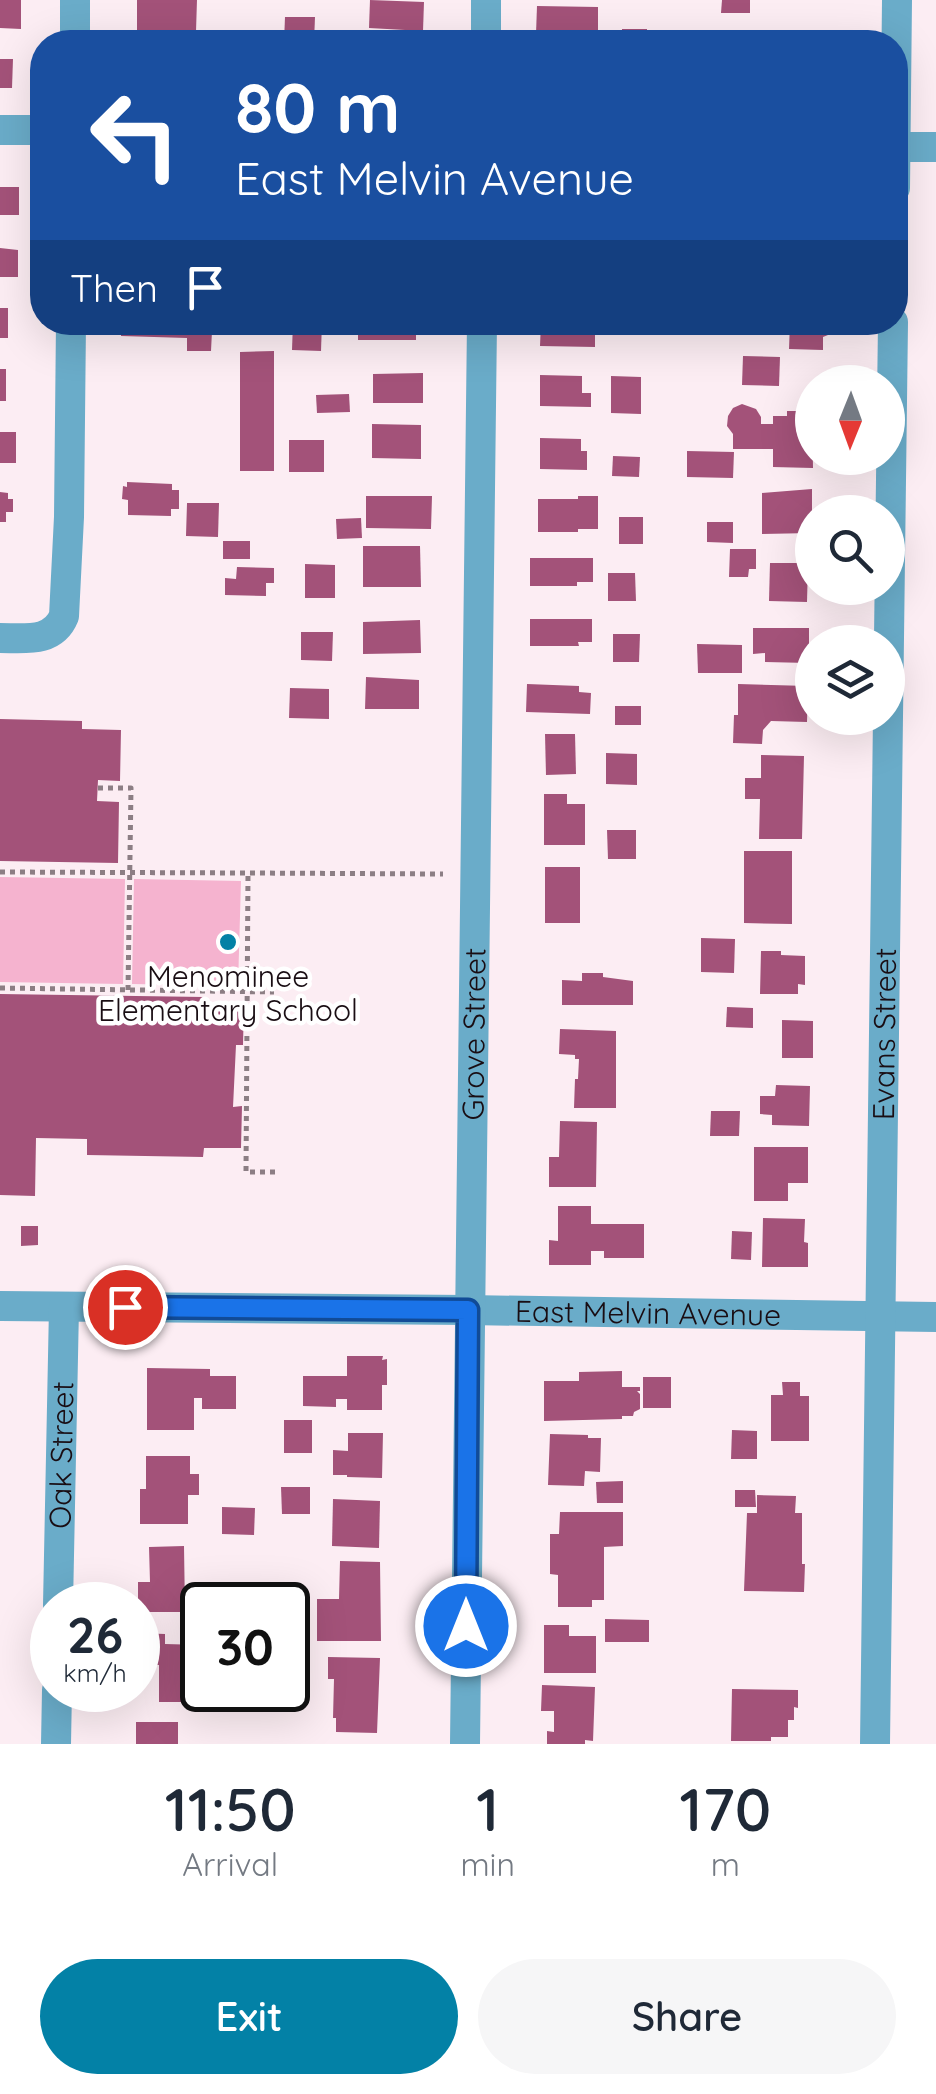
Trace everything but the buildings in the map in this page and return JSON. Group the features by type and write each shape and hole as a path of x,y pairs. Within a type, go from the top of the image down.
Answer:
{"street":[{"path":"75,0 75,30"},
{"path":"486,0 486,30"},
{"path":"897,0 897,30"},
{"path":"0,130 30,130"},
{"path":"908,147 936,148"},
{"path":"11,638 48,636 64,616 72,335"},
{"name":"Grove Street","path":"465,1744 482,335"},
{"name":"Evans Street","path":"875,1744 893,335"},
{"name":"East Melvin Avenue","path":"0,1306 936,1317"},
{"name":"Oak Street","path":"58,1582 64,1307"},
{"path":"56,1712 56,1744"}],"path":[{"path":"98,788 131,788 128,990"},
{"path":"0,872 443,874"},
{"path":"248,873 246,1172 275,1172"},
{"path":"0,988 82,993 274,992"}],"shaded area":[{"path":"0,877 125,879 123,984 0,982"},
{"path":"134,879 241,881 238,986 132,984"}],"place":[{"name":"Menominee Elementary School","path":"228,942"}],"route":[{"path":"125,1307 468,1310 466,1626"}]}
